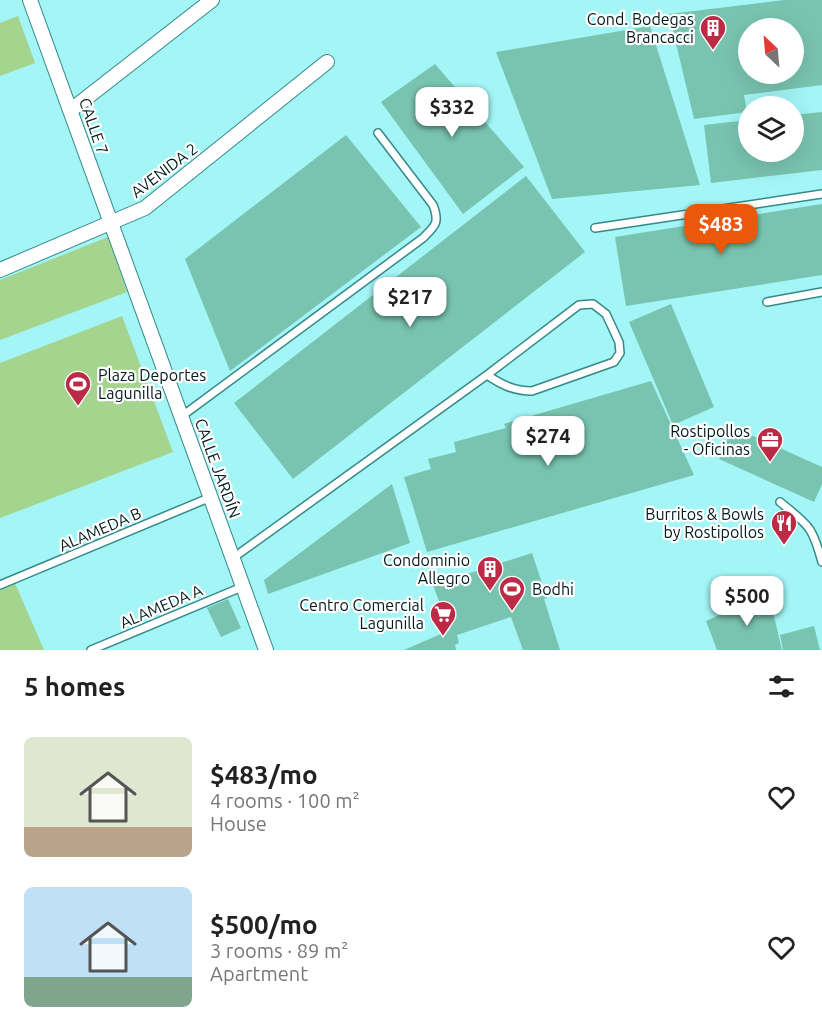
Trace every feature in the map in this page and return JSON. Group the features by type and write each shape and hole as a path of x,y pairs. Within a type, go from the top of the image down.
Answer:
{"street":[{"name":"CALLE 7","path":"30,0 125,264"},
{"path":"71,110 212,0"},
{"name":"AVENIDA 2","path":"0,270 145,208 327,62"},
{"name":"CALLE JARDÍN","path":"125,264 266,650"}],"lane":[{"path":"182,416 423,238 435,226 437,215 433,205 378,133"},
{"path":"595,228 822,195"},
{"path":"767,302 822,292"},
{"path":"232,558 487,375 579,305 593,304 606,314 619,342 620,353 614,362 532,391 518,391 504,386 487,375"},
{"name":"ALAMEDA B","path":"0,585 211,497"},
{"path":"780,502 808,525 815,536 822,562"},
{"name":"ALAMEDA A","path":"90,650 242,586"}],"green space":[{"path":"18,16 35,63 0,76 0,23"},
{"path":"108,237 127,292 0,340 0,280"},
{"name":"Plaza Deportes Lagunilla","path":"122,316 173,452 0,518 0,363"},
{"path":"15,583 44,650 0,650 0,589"}],"building":[{"name":"Cond. Bodegas Brancacci","path":"784,0 822,0 822,85 738,96 738,113 694,119 669,14"},
{"path":"650,26 700,185 552,199 496,52"},
{"path":"435,64 524,167 463,214 381,102"},
{"path":"822,112 822,170 711,183 704,125 738,121 738,162 804,162 804,114"},
{"path":"346,135 421,227 230,371 185,259"},
{"path":"526,176 585,252 293,479 234,403"},
{"path":"822,204 822,275 626,306 615,237"},
{"path":"671,304 714,407 673,425 629,322"},
{"path":"651,381 694,475 427,552 404,477 431,469 428,459 456,452 454,442 506,428 504,424"},
{"name":"Rostipollos - Oficinas","path":"733,427 822,467 822,484 814,502 719,459"},
{"path":"392,484 410,543 268,594 264,580"},
{"name":"Condominio Allegro","path":"532,553 547,598 544,599 560,650 523,650 511,617 457,635 459,643 455,645 456,650 404,650 450,630 433,585"},
{"path":"768,591 782,650 717,650 706,621 748,602 747,599"},
{"path":"228,599 241,628 221,637 207,608"},
{"path":"814,626 820,650 783,650 780,635"}],"place":[{"name":"Cond. Bodegas Brancacci","path":"713,51"},
{"name":"Plaza Deportes Lagunilla","path":"78,407"},
{"name":"Rostipollos - Oficinas","path":"770,463"},
{"name":"Burritos & Bowls by Rostipollos","path":"784,546"},
{"name":"Condominio Allegro","path":"490,592"},
{"name":"Bodhi","path":"512,612"},
{"name":"Centro Comercial Lagunilla","path":"443,637"}]}
